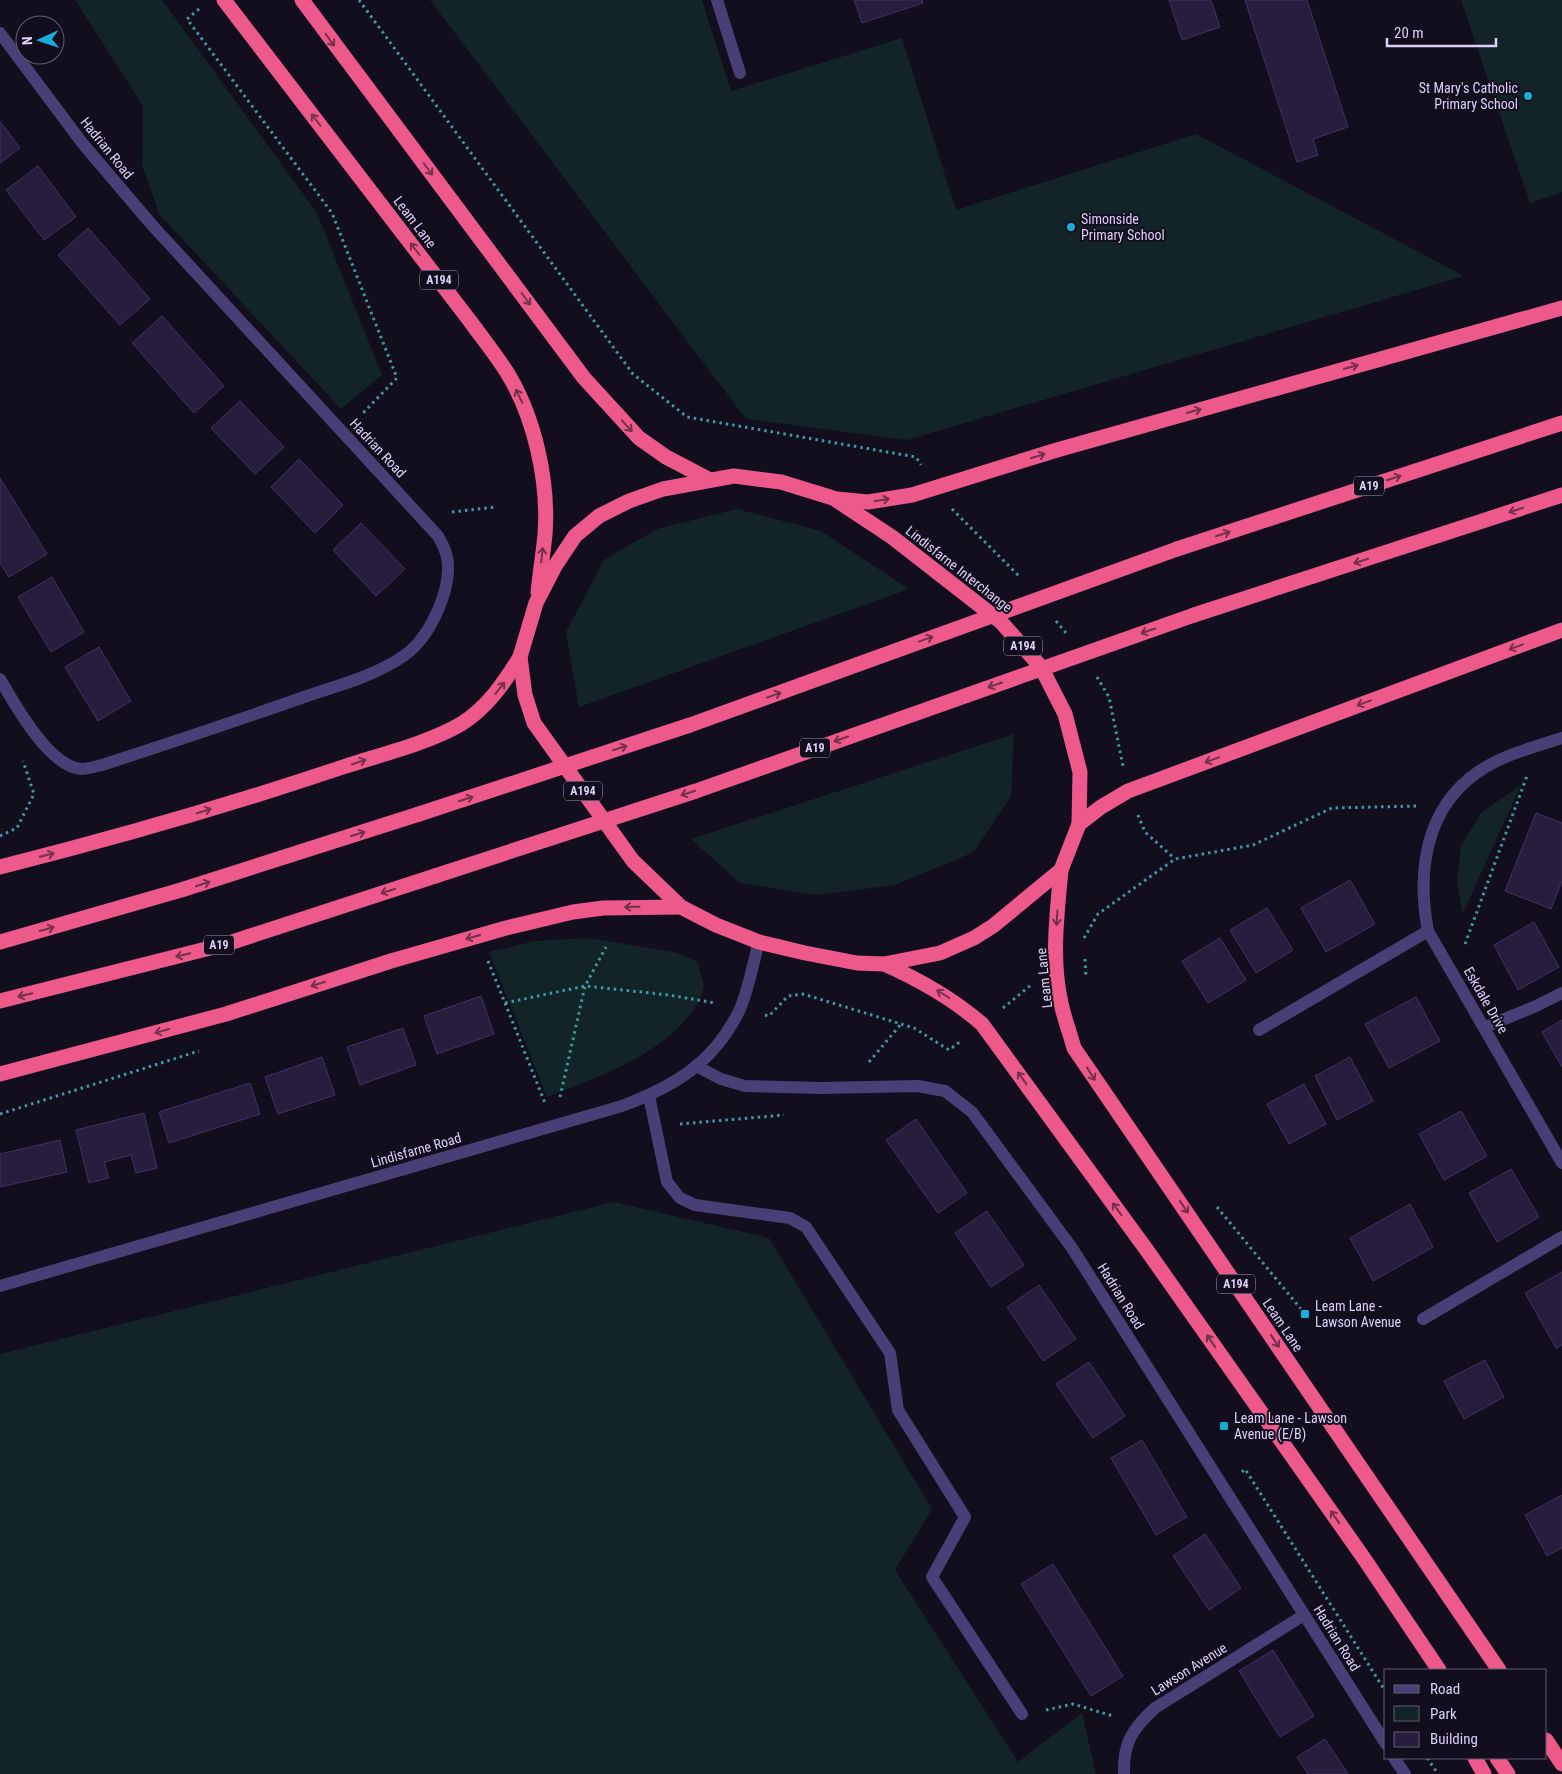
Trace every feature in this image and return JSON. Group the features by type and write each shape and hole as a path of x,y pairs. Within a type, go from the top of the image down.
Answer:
{"highway":[{"name":"Leam Lane","path":"224,0 470,321 508,374 526,410 543,485 545,534 536,603"},
{"path":"302,0 584,378 639,438 666,457 708,479"},
{"path":"833,498 868,502 912,495 1067,447 1562,308"},
{"name":"A19","path":"0,942 181,890 690,725 1176,549 1562,423"},
{"name":"Lindisfarne Interchange","path":"734,476 781,482 833,498 892,537 1001,622 1041,666 1065,714 1080,772 1079,824 1061,870 994,926 974,938 940,953 884,964 857,963 759,942 716,925 681,907 633,861 534,723 525,695 520,657 536,603 555,566 574,536 600,516 629,500 663,489 708,479 734,476"},
{"name":"A19","path":"0,1001 226,944 705,787 1194,615 1562,495"},
{"path":"1079,824 1101,807 1128,791 1562,630"},
{"path":"0,867 102,841 287,786 421,741 460,725 476,712 501,688 520,657"},
{"name":"Leam Lane","path":"1061,870 1056,918 1056,966 1061,1004 1074,1048 1497,1669"},
{"path":"0,1074 226,1014 391,961 573,912 603,908 681,907"},
{"name":"A194","path":"884,964 930,986 958,1004 982,1024 1140,1241 1363,1557 1438,1669"},
{"path":"1363,1557 1425,1669"},
{"path":"1547,1742 1562,1764"},
{"path":"1476,1759 1484,1774"},
{"path":"1498,1759 1508,1774"}],"street":[{"path":"717,0 740,73"},
{"name":"Hadrian Road","path":"0,33 83,144 152,225 421,515 438,536 446,554 447,571 442,600 427,632 406,654 379,669 325,690 102,765 83,769 67,765 50,752 0,679"},
{"name":"Eskdale Drive","path":"1562,738 1497,761 1472,776 1445,805 1437,818 1428,841 1423,902 1428,931 1454,973 1562,1163"},
{"path":"1259,1030 1428,931"},
{"name":"Lindisfarne Road","path":"0,1286 622,1106 660,1092 698,1067 721,1042 740,1008 759,942"},
{"path":"1485,1027 1562,993"},
{"name":"Hadrian Road","path":"698,1067 721,1079 745,1086 804,1088 918,1086 945,1092 972,1112 1072,1248 1384,1741"},
{"path":"648,1096 667,1182 680,1198 695,1205 790,1218 806,1227 890,1353 898,1410 965,1517 932,1577 1022,1714"},
{"path":"1423,1319 1562,1237"},
{"name":"Lawson Avenue","path":"1124,1774 1124,1760 1128,1740 1137,1724 1154,1708 1304,1615"},
{"path":"1395,1759 1404,1774"}],"path":[{"path":"359,0 633,374 687,416 916,457 934,488 952,510 1020,578"},
{"path":"187,19 332,213 397,378 343,433"},
{"path":"421,515 496,507"},
{"path":"1051,615 1070,638"},
{"path":"1096,675 1109,697 1128,791 1146,832 1175,858"},
{"path":"1454,973 1538,746"},
{"path":"0,836 18,828 34,794 20,753"},
{"path":"1084,948 1083,938 1098,914 1175,858 1253,845 1332,808 1445,805"},
{"path":"554,1125 585,986 606,947"},
{"path":"1085,957 1087,984"},
{"path":"488,960 554,1125"},
{"path":"505,1003 585,986 669,995 740,1008 769,1016 788,996 803,994 914,1028 949,1050 1056,966"},
{"path":"869,1060 901,1024"},
{"path":"1215,1204 1305,1314"},
{"path":"1022,1714 1074,1704 1137,1724"},
{"path":"1429,1759 1438,1774"}],"green space":[{"path":"75,0 162,0 317,213 382,375 341,409 159,214 142,164 143,106"},
{"name":"Simonside Primary School","path":"430,0 702,0 731,91 902,38 956,210 1196,134 1464,276 907,440 746,419"},
{"name":"St Mary's Catholic Primary School","path":"1461,0 1562,0 1562,192 1530,203"},
{"path":"737,509 821,531 909,589 579,707 566,632 604,560 657,529"},
{"path":"1014,734 1011,796 974,852 895,885 817,895 740,883 691,839"},
{"path":"1521,785 1463,913 1457,883 1461,846 1481,813"},
{"path":"588,938 678,953 698,962 704,987 698,1003 678,1028 645,1053 586,1082 547,1097 489,952 535,941"},
{"path":"614,1202 769,1238 932,1509 895,1570 1018,1762 1082,1713 1096,1774 0,1774 0,1354"}],"building":[{"path":"854,0 922,0 923,3 862,23"},
{"path":"1169,0 1211,0 1220,27 1182,40"},
{"path":"1245,0 1307,0 1348,127 1313,139 1318,155 1297,162"},
{"path":"0,121 20,148 0,163"},
{"path":"38,166 76,217 44,240 6,190"},
{"path":"88,228 150,299 120,325 58,255"},
{"path":"162,316 224,386 194,413 132,343"},
{"path":"240,401 284,447 255,474 211,428"},
{"path":"299,459 343,505 315,533 271,487"},
{"path":"0,478 47,554 9,577 0,563"},
{"path":"361,523 405,569 376,596 333,550"},
{"path":"52,577 84,632 51,652 18,597"},
{"path":"99,647 131,701 98,721 65,667"},
{"path":"1536,813 1562,823 1562,881 1551,909 1505,891"},
{"path":"1350,880 1375,924 1326,952 1301,908"},
{"path":"1267,908 1293,950 1256,973 1230,930"},
{"path":"1534,922 1559,967 1518,990 1494,945"},
{"path":"1220,938 1246,980 1208,1003 1182,961"},
{"path":"481,996 494,1034 437,1054 424,1016"},
{"path":"1416,997 1440,1041 1389,1068 1365,1024"},
{"path":"1562,1020 1562,1067 1542,1032"},
{"path":"403,1028 416,1065 360,1085 347,1047"},
{"path":"322,1057 335,1095 278,1114 265,1077"},
{"path":"1350,1057 1373,1101 1337,1120 1315,1076"},
{"path":"250,1083 260,1114 169,1143 159,1112"},
{"path":"1304,1084 1326,1124 1289,1144 1267,1104"},
{"path":"1461,1111 1487,1156 1444,1180 1419,1134"},
{"path":"144,1113 157,1168 136,1173 131,1155 104,1162 109,1178 89,1183 76,1130"},
{"path":"916,1119 967,1193 938,1213 886,1140"},
{"path":"60,1140 67,1172 0,1187 0,1154"},
{"path":"1511,1169 1539,1217 1497,1242 1469,1193"},
{"path":"1410,1204 1433,1247 1373,1281 1350,1238"},
{"path":"987,1211 1024,1265 991,1287 955,1233"},
{"path":"1562,1272 1562,1345 1556,1348 1525,1293"},
{"path":"1039,1285 1076,1339 1043,1361 1007,1307"},
{"path":"1485,1360 1504,1397 1464,1419 1444,1381"},
{"path":"1089,1362 1125,1416 1093,1438 1056,1384"},
{"path":"1142,1440 1187,1517 1156,1535 1111,1458"},
{"path":"1562,1495 1562,1548 1547,1556 1525,1515"},
{"path":"1205,1534 1241,1588 1209,1610 1173,1556"},
{"path":"1053,1564 1123,1676 1091,1696 1021,1584"},
{"path":"1273,1650 1314,1716 1280,1737 1239,1671"},
{"path":"1325,1739 1348,1774 1308,1774 1297,1757"}],"place":[{"name":"St Mary's Catholic Primary School","path":"1528,96"},
{"name":"Simonside Primary School","path":"1071,227"},
{"name":"Leam Lane - Lawson Avenue","path":"1305,1314"},
{"name":"Leam Lane - Lawson Avenue (E/B)","path":"1224,1426"}]}
